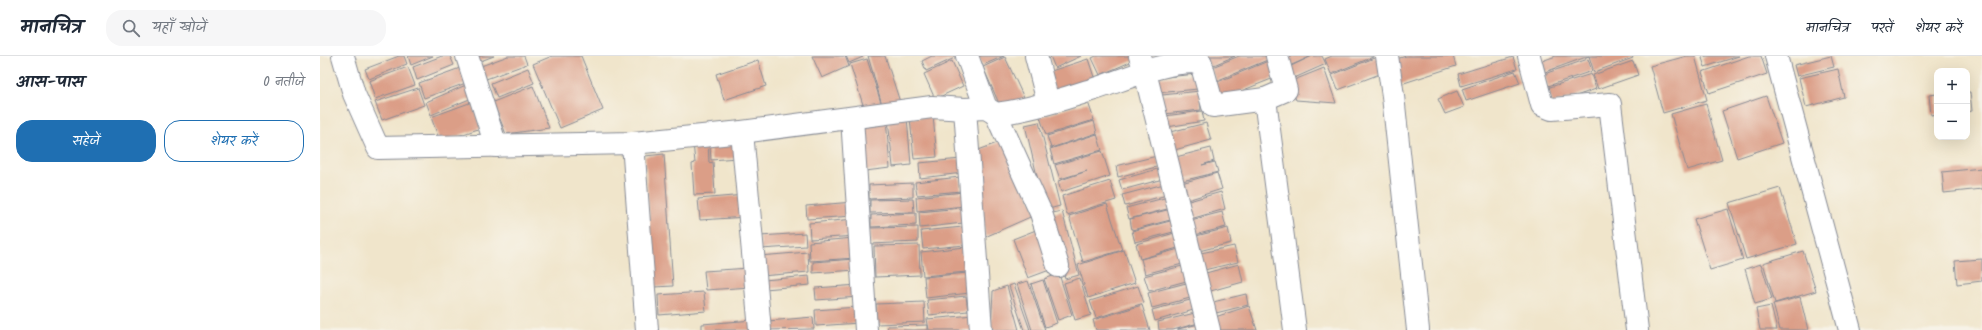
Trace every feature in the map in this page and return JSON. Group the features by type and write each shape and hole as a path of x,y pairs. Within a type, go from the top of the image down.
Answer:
{"street":[{"path":"343,56 354,94 378,148 633,143 742,132 932,107 1019,111 1088,91 1142,64 1190,61 1201,63 1213,106 1266,99 1286,90 1277,56"},
{"path":"467,56 496,146"},
{"path":"968,56 982,110 981,330"},
{"path":"1036,56 1048,102"},
{"path":"1387,56 1393,96 1418,330"},
{"path":"1529,56 1542,105 1552,109 1610,104 1637,330"},
{"path":"1776,56 1850,330"},
{"path":"1142,64 1209,330"},
{"path":"1266,99 1295,330"},
{"path":"982,110 1040,213 1058,266"},
{"path":"852,118 866,330"},
{"path":"742,132 760,330"},
{"path":"633,143 647,330"}],"building":[{"path":"399,56 404,56 407,64 369,79 365,69"},
{"path":"408,56 433,56 411,65"},
{"path":"442,56 450,56 454,65 417,80 413,67"},
{"path":"476,56 494,56 478,62"},
{"path":"508,56 524,56 527,64 486,79 481,66"},
{"path":"552,56 581,56 603,110 560,128 533,64"},
{"path":"812,56 845,56 849,66 822,78"},
{"path":"846,56 863,56 863,57 849,63"},
{"path":"868,56 885,56 900,102 883,108"},
{"path":"932,56 959,56 926,71 922,61"},
{"path":"978,56 1004,56 983,65"},
{"path":"1050,56 1081,56 1055,68"},
{"path":"1096,56 1133,56 1135,60 1100,75 1092,58"},
{"path":"1205,56 1235,56 1209,67"},
{"path":"1239,56 1269,56 1270,59 1216,81 1210,68"},
{"path":"1280,56 1312,56 1285,68"},
{"path":"1312,56 1322,56 1326,64 1292,79 1287,68"},
{"path":"1332,56 1373,57 1331,74 1325,59"},
{"path":"1379,56 1385,72 1338,90 1332,75"},
{"path":"1406,56 1453,56 1456,66 1398,85 1390,61"},
{"path":"1556,56 1589,56 1545,72 1542,61"},
{"path":"1589,56 1632,56 1633,58 1594,72"},
{"path":"1687,56 1695,56 1707,100 1663,113 1650,66"},
{"path":"1707,56 1739,56 1705,67 1702,58"},
{"path":"1749,56 1761,56 1767,74 1709,93 1702,72"},
{"path":"1831,56 1834,67 1797,76 1794,65"},
{"path":"1005,57 1024,98 1001,108 983,67"},
{"path":"1513,57 1517,69 1461,86 1458,74"},
{"path":"867,59 883,109 866,114 850,64"},
{"path":"1088,59 1095,80 1055,93 1048,72"},
{"path":"1273,59 1279,76 1221,99 1215,83"},
{"path":"1588,59 1592,71 1548,86 1544,74"},
{"path":"758,60 766,86 724,100 716,74"},
{"path":"952,61 963,86 935,99 924,74"},
{"path":"1633,61 1638,75 1598,89 1593,75"},
{"path":"408,67 415,85 375,99 369,81"},
{"path":"460,68 466,83 424,98 419,83"},
{"path":"528,68 534,83 497,98 491,83"},
{"path":"1324,68 1336,103 1296,100 1289,82"},
{"path":"1838,69 1844,97 1806,107 1799,78"},
{"path":"1515,71 1520,83 1466,101 1462,89"},
{"path":"1197,74 1198,89 1157,93 1156,78"},
{"path":"1591,74 1596,89 1553,104 1547,88"},
{"path":"466,85 472,98 431,115 426,102"},
{"path":"533,86 549,128 506,134 493,102"},
{"path":"418,88 424,105 382,120 375,102"},
{"path":"1200,91 1201,110 1164,114 1162,95"},
{"path":"1457,91 1464,107 1445,114 1438,99"},
{"path":"1970,92 1972,111 1970,111"},
{"path":"1934,94 1934,114 1931,115 1929,95"},
{"path":"1766,96 1782,143 1737,158 1722,111"},
{"path":"472,102 481,128 440,142 431,117"},
{"path":"1088,102 1094,120 1046,135 1040,117"},
{"path":"1706,104 1722,160 1687,170 1671,114"},
{"path":"1202,111 1204,121 1167,127 1165,116"},
{"path":"933,116 937,157 914,159 910,118"},
{"path":"907,117 911,165 893,167 888,119"},
{"path":"886,118 890,168 865,171 860,121"},
{"path":"1094,121 1097,133 1051,148 1047,136"},
{"path":"1039,122 1060,206 1045,210 1025,125"},
{"path":"1206,123 1211,140 1171,151 1166,133"},
{"path":"1097,134 1102,150 1054,164 1050,149"},
{"path":"1005,140 1037,214 985,237 976,151"},
{"path":"708,141 709,163 713,162 715,194 694,195 692,164 695,163 693,142"},
{"path":"736,143 737,158 711,160 710,145"},
{"path":"1211,148 1214,161 1202,165 1215,162 1218,172 1178,182 1172,158"},
{"path":"1102,151 1110,176 1061,192 1058,181 1087,171 1060,179 1055,165"},
{"path":"664,154 673,286 654,287 645,156"},
{"path":"1157,156 1160,166 1118,177 1116,166"},
{"path":"961,159 963,173 920,178 919,163"},
{"path":"1161,168 1163,179 1122,190 1119,180"},
{"path":"1982,168 1982,189 1944,193 1942,172"},
{"path":"1217,173 1222,189 1184,201 1178,184"},
{"path":"960,177 961,191 917,195 915,182"},
{"path":"1110,181 1116,200 1067,215 1062,196"},
{"path":"913,183 913,197 869,199 869,185"},
{"path":"1164,184 1167,195 1125,206 1122,195"},
{"path":"1780,188 1797,244 1746,259 1729,203"},
{"path":"963,192 964,206 917,211 916,197"},
{"path":"1221,192 1225,209 1187,220 1182,203"},
{"path":"745,195 747,217 700,220 698,199"},
{"path":"1168,197 1171,208 1129,219 1126,208"},
{"path":"913,199 914,212 870,213 870,200"},
{"path":"853,202 854,216 807,219 806,206"},
{"path":"1107,204 1122,250 1083,262 1069,216"},
{"path":"961,208 963,223 920,228 919,212"},
{"path":"1171,209 1174,219 1132,230 1130,219"},
{"path":"1728,209 1743,260 1710,270 1694,219"},
{"path":"1062,211 1079,275 1065,279 1048,214"},
{"path":"1222,212 1226,227 1191,236 1187,221"},
{"path":"916,213 916,225 871,227 871,215"},
{"path":"855,219 856,236 810,239 809,223"},
{"path":"1174,220 1177,231 1135,242 1132,231"},
{"path":"918,227 918,242 871,244 870,228"},
{"path":"963,227 965,245 923,249 921,231"},
{"path":"1041,228 1055,268 1028,278 1013,239"},
{"path":"1228,228 1231,243 1195,252 1192,237"},
{"path":"1178,232 1181,247 1140,259 1136,244"},
{"path":"805,233 806,246 761,249 760,236"},
{"path":"854,238 856,258 810,261 809,242"},
{"path":"919,245 920,275 875,277 874,246"},
{"path":"1234,246 1238,262 1200,271 1196,254"},
{"path":"965,247 967,272 923,276 921,252"},
{"path":"1183,248 1186,263 1145,274 1141,259"},
{"path":"1124,250 1135,283 1088,298 1078,265"},
{"path":"1803,251 1816,291 1775,303 1763,263"},
{"path":"808,252 809,272 761,276 759,256"},
{"path":"855,259 856,270 813,273 813,262"},
{"path":"1982,259 1982,281 1957,284 1955,261"},
{"path":"1239,264 1243,282 1207,292 1202,274"},
{"path":"1761,264 1772,299 1755,304 1745,269"},
{"path":"1186,265 1190,280 1149,291 1144,276"},
{"path":"750,268 751,287 706,290 704,271"},
{"path":"968,273 970,293 926,298 924,277"},
{"path":"1059,274 1072,315 1058,320 1044,279"},
{"path":"809,276 810,285 765,289 764,280"},
{"path":"1080,278 1091,315 1075,320 1064,283"},
{"path":"1043,280 1057,323 1045,327 1031,284"},
{"path":"1028,281 1045,330 1032,330 1017,284"},
{"path":"1190,282 1194,297 1152,308 1148,293"},
{"path":"1014,284 1030,330 1024,330 1009,286"},
{"path":"859,285 859,297 816,300 815,288"},
{"path":"1007,286 1019,330 991,330 993,291"},
{"path":"1138,286 1144,303 1096,318 1090,301"},
{"path":"704,292 706,311 659,315 658,295"},
{"path":"1246,294 1248,305 1212,314 1209,303"},
{"path":"966,296 968,311 929,315 927,300"},
{"path":"1800,297 1808,330 1780,330 1773,304"},
{"path":"1194,299 1197,309 1155,321 1152,310"},
{"path":"924,302 925,322 877,324 876,304"},
{"path":"1142,305 1150,330 1096,330 1093,320"},
{"path":"1249,306 1257,330 1216,330 1212,318"},
{"path":"1771,306 1777,330 1760,330 1756,309"},
{"path":"858,307 859,323 816,326 815,310"},
{"path":"1199,312 1202,322 1173,330 1159,330 1158,322"},
{"path":"974,315 975,330 929,330 927,319"},
{"path":"813,317 814,329 769,330 768,321"},
{"path":"754,320 755,330 702,330 702,324"},
{"path":"1203,323 1205,330 1178,330 1178,329"},
{"path":"928,325 928,330 888,330 887,326"}]}
